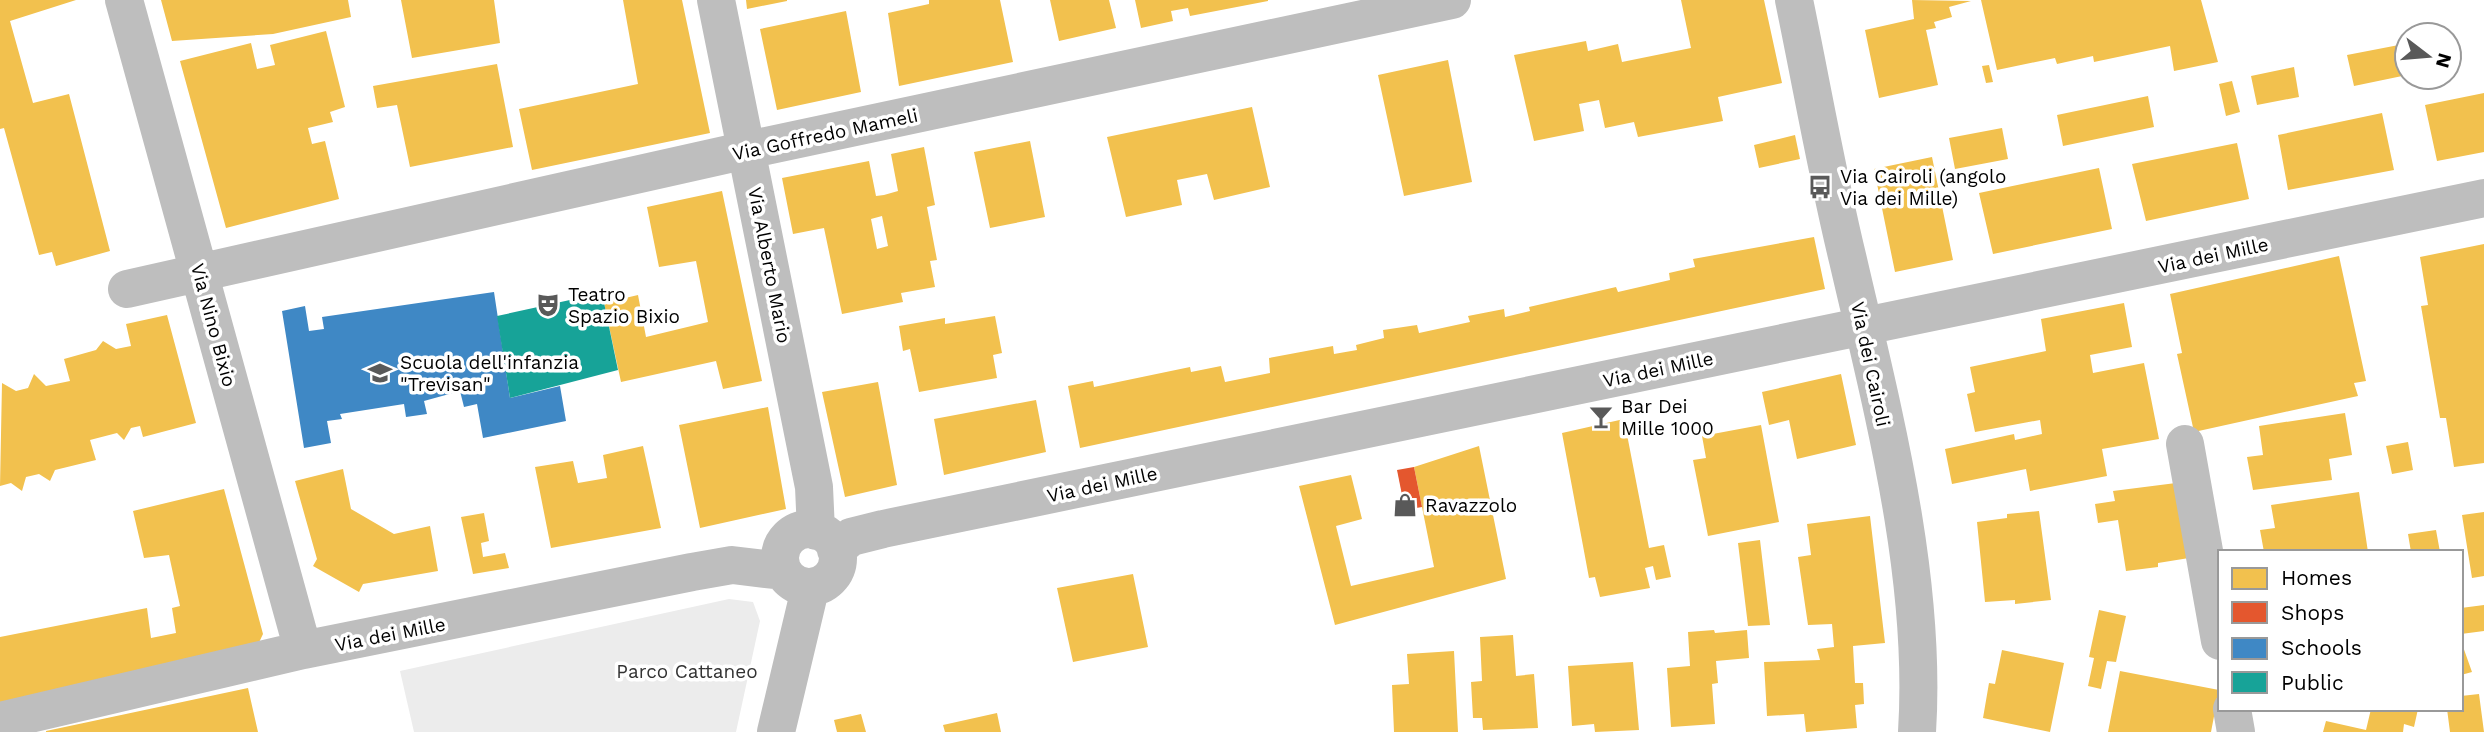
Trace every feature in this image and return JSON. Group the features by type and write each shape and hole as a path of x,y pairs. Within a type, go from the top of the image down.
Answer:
{"street":[{"name":"Via Nino Bixio","path":"124,0 303,650"},
{"name":"Via Alberto Mario","path":"716,0 826,541"},
{"name":"Via Goffredo Mameli","path":"127,289 747,150 1452,0"},
{"name":"Via dei Cairoli","path":"1794,0 1888,440 1908,560 1920,686 1917,732"},
{"name":"Via dei Mille","path":"826,541 2484,198"},
{"path":"2185,444 2218,630"},
{"path":"776,732 797,580 780,555 787,539 802,530 826,541 838,559 831,576 797,580"},
{"name":"Via dei Mille","path":"0,721 303,650 732,565 797,580"},
{"path":"2232,711 2236,732"}],"green space":[{"name":"Parco Cattaneo","path":"729,599 753,602 760,621 736,732 414,732 400,671"}],"building: Homes":[{"path":"0,0 76,0 10,21 33,103 69,94 110,251 56,266 52,252 39,255 4,128 0,129"},
{"path":"161,0 348,0 351,17 273,34 172,41"},
{"path":"401,0 494,0 500,43 412,58"},
{"path":"623,0 682,0 710,133 532,170 519,109 638,84"},
{"path":"746,0 787,0 787,1 747,9"},
{"path":"929,0 1000,0 1013,62 899,86 888,13 929,4"},
{"path":"1050,0 1109,0 1116,28 1059,41"},
{"path":"1135,0 1268,1 1190,16 1188,8 1171,11 1173,21 1141,28"},
{"path":"1681,0 1764,0 1782,83 1718,97 1723,121 1638,137 1634,122 1605,128 1599,100 1579,104 1584,131 1534,141 1514,55 1586,41 1588,51 1618,44 1622,62 1691,48"},
{"path":"1912,0 1971,1 1949,7 1952,17 1934,22 1936,28 1926,30 1938,85 1879,98 1865,30 1914,19"},
{"path":"1981,0 2201,0 2218,62 2174,71 2170,46 2094,62 2093,56 2057,64 2055,58 1997,70"},
{"path":"846,11 861,92 777,110 760,29"},
{"path":"326,31 345,107 330,112 333,122 308,128 312,144 325,141 339,199 226,228 180,61 251,43 257,69 275,65 270,45"},
{"path":"2393,46 2393,78 2354,86 2347,55"},
{"path":"1448,60 1472,182 1404,196 1378,75"},
{"path":"497,64 513,147 410,167 397,105 377,108 373,86"},
{"path":"1989,65 1993,82 1986,83 1982,66"},
{"path":"2294,67 2299,97 2257,105 2251,76"},
{"path":"2232,81 2240,112 2226,116 2219,84"},
{"path":"2484,93 2484,152 2437,161 2425,105"},
{"path":"2148,96 2154,127 2063,146 2057,115"},
{"path":"1252,107 1270,187 1214,200 1207,174 1177,180 1182,205 1126,217 1107,137"},
{"path":"2382,113 2394,170 2288,190 2278,135"},
{"path":"2002,128 2008,159 1955,169 1949,138"},
{"path":"1795,135 1800,159 1759,168 1754,145"},
{"path":"1030,141 1045,217 990,228 974,152"},
{"path":"2237,143 2249,199 2146,221 2132,164"},
{"path":"924,147 935,205 927,207 937,260 930,261 935,287 901,293 903,302 842,314 824,228 793,234 782,178 869,161 876,196 884,195 898,191 891,154","holes":["882,216 888,246 877,249 871,219"]},
{"path":"1932,157 1953,260 1895,272 1874,169"},
{"path":"2099,168 2112,229 1993,254 1979,193"},
{"path":"722,191 762,381 723,389 716,361 621,382 604,303 638,295 646,337 708,322 696,261 659,267 647,207"},
{"path":"1814,237 1825,289 1080,448 1068,386 1093,381 1094,387 1190,367 1191,372 1221,366 1225,382 1270,373 1269,358 1333,346 1334,354 1357,350 1356,345 1384,338 1383,330 1417,325 1419,333 1470,322 1468,316 1504,309 1505,317 1530,311 1529,307 1616,287 1618,292 1670,280 1669,273 1695,267 1693,259"},
{"path":"2484,244 2484,463 2454,467 2446,418 2440,418 2421,306 2428,305 2420,257"},
{"path":"2339,256 2366,381 2354,383 2358,396 2194,432 2177,354 2182,353 2170,294"},
{"path":"2124,303 2132,347 2090,355 2093,373 2144,363 2159,439 2102,449 2107,476 2030,491 2026,469 1952,484 1945,449 2014,434 2015,440 2042,434 2040,420 1975,432 1967,394 1975,392 1970,367 2046,351 2041,319"},
{"path":"167,315 196,423 143,437 140,426 131,428 124,440 117,433 90,440 96,460 55,470 50,481 39,474 26,477 22,491 11,483 0,486 2,383 16,391 28,388 34,374 46,386 70,381 64,359 96,350 103,341 116,349 131,346 126,324"},
{"path":"995,316 1002,353 993,355 997,378 919,392 910,349 903,351 899,326 945,318 945,324"},
{"path":"1841,374 1856,445 1797,459 1789,420 1769,425 1762,392"},
{"path":"878,382 897,485 845,497 822,392"},
{"path":"1036,400 1046,452 944,475 934,419"},
{"path":"768,407 786,509 700,528 679,425"},
{"path":"2345,413 2352,455 2329,459 2332,480 2253,490 2247,457 2263,455 2259,426"},
{"path":"1624,419 1649,548 1664,545 1671,577 1656,580 1653,566 1645,568 1650,588 1600,597 1595,577 1589,578 1562,433"},
{"path":"1761,425 1779,522 1708,536 1693,460 1706,458 1702,436"},
{"path":"2408,442 2413,470 2392,474 2386,446"},
{"path":"643,446 661,528 551,548 535,467 573,461 578,483 607,478 603,455"},
{"path":"1479,446 1506,579 1335,625 1299,486 1351,475 1362,519 1336,526 1351,586 1434,567 1414,467"},
{"path":"343,469 351,509 394,534 430,526 438,571 363,584 359,592 313,566 317,559 295,481"},
{"path":"2176,483 2189,558 2158,563 2158,567 2126,571 2118,520 2098,523 2095,504 2115,501 2113,491"},
{"path":"224,489 263,634 253,655 0,705 0,637 147,608 151,638 176,633 172,608 180,606 169,555 144,558 133,511"},
{"path":"2359,492 2368,550 2264,550 2260,530 2275,528 2271,505"},
{"path":"2039,511 2051,600 2015,604 2015,600 1985,602 1977,522 2007,518 2007,514"},
{"path":"2484,512 2484,576 2472,578 2462,515"},
{"path":"484,513 489,541 481,543 483,557 505,553 509,568 473,574 461,517"},
{"path":"1870,516 1885,643 1853,646 1855,683 1863,683 1864,704 1855,705 1857,728 1806,732 1804,714 1767,716 1764,662 1820,660 1817,649 1834,647 1832,624 1808,625 1798,557 1811,555 1807,524"},
{"path":"2436,530 2440,550 2411,550 2408,534"},
{"path":"1760,540 1770,625 1748,626 1738,543"},
{"path":"1133,574 1148,647 1073,662 1057,588"},
{"path":"2484,605 2484,631 2463,634 2463,608"},
{"path":"2099,610 2126,616 2116,662 2107,661 2101,689 2088,686 2094,658 2089,657"},
{"path":"1714,630 1715,633 1747,630 1749,658 1716,661 1718,683 1712,684 1715,724 1671,727 1667,668 1690,666 1688,632"},
{"path":"1513,635 1516,676 1534,674 1538,728 1483,730 1482,718 1473,718 1471,682 1482,681 1480,637"},
{"path":"2463,647 2472,672 2463,674"},
{"path":"2002,650 2064,663 2050,732 1983,718 1989,683 1995,684"},
{"path":"1454,651 1458,732 1394,732 1392,685 1409,684 1407,654"},
{"path":"1633,662 1639,730 1595,732 1594,724 1572,726 1568,666"},
{"path":"2120,671 2218,690 2211,732 2108,732"},
{"path":"248,688 258,732 46,732 46,731"},
{"path":"2479,694 2484,732 2450,732 2447,711 2463,711 2463,696"},
{"path":"2371,711 2418,711 2414,727 2404,724 2403,732 2323,732 2326,721 2366,730"},
{"path":"997,713 1001,732 945,732 943,725"},
{"path":"861,714 866,732 837,732 834,720"}],"building: Shops":[{"path":"1414,467 1422,507 1405,510 1397,470"}],"building: Schools":[{"path":"494,292 510,398 560,386 566,421 483,438 477,404 464,407 460,391 424,401 427,414 406,417 404,404 340,414 342,419 327,421 331,443 304,448 282,311 305,306 309,331 324,329 322,317"}],"building: Public":[{"path":"602,293 618,370 510,398 497,316"}],"place":[{"name":"Via Cairoli (angolo Via dei Mille)","path":"1820,187"},
{"name":"Teatro Spazio Bixio","path":"548,305"},
{"name":"Scuola dell'infanzia \"Trevisan\"","path":"380,373"},
{"name":"Bar Dei Mille 1000","path":"1601,417"},
{"name":"Ravazzolo","path":"1405,505"}]}
